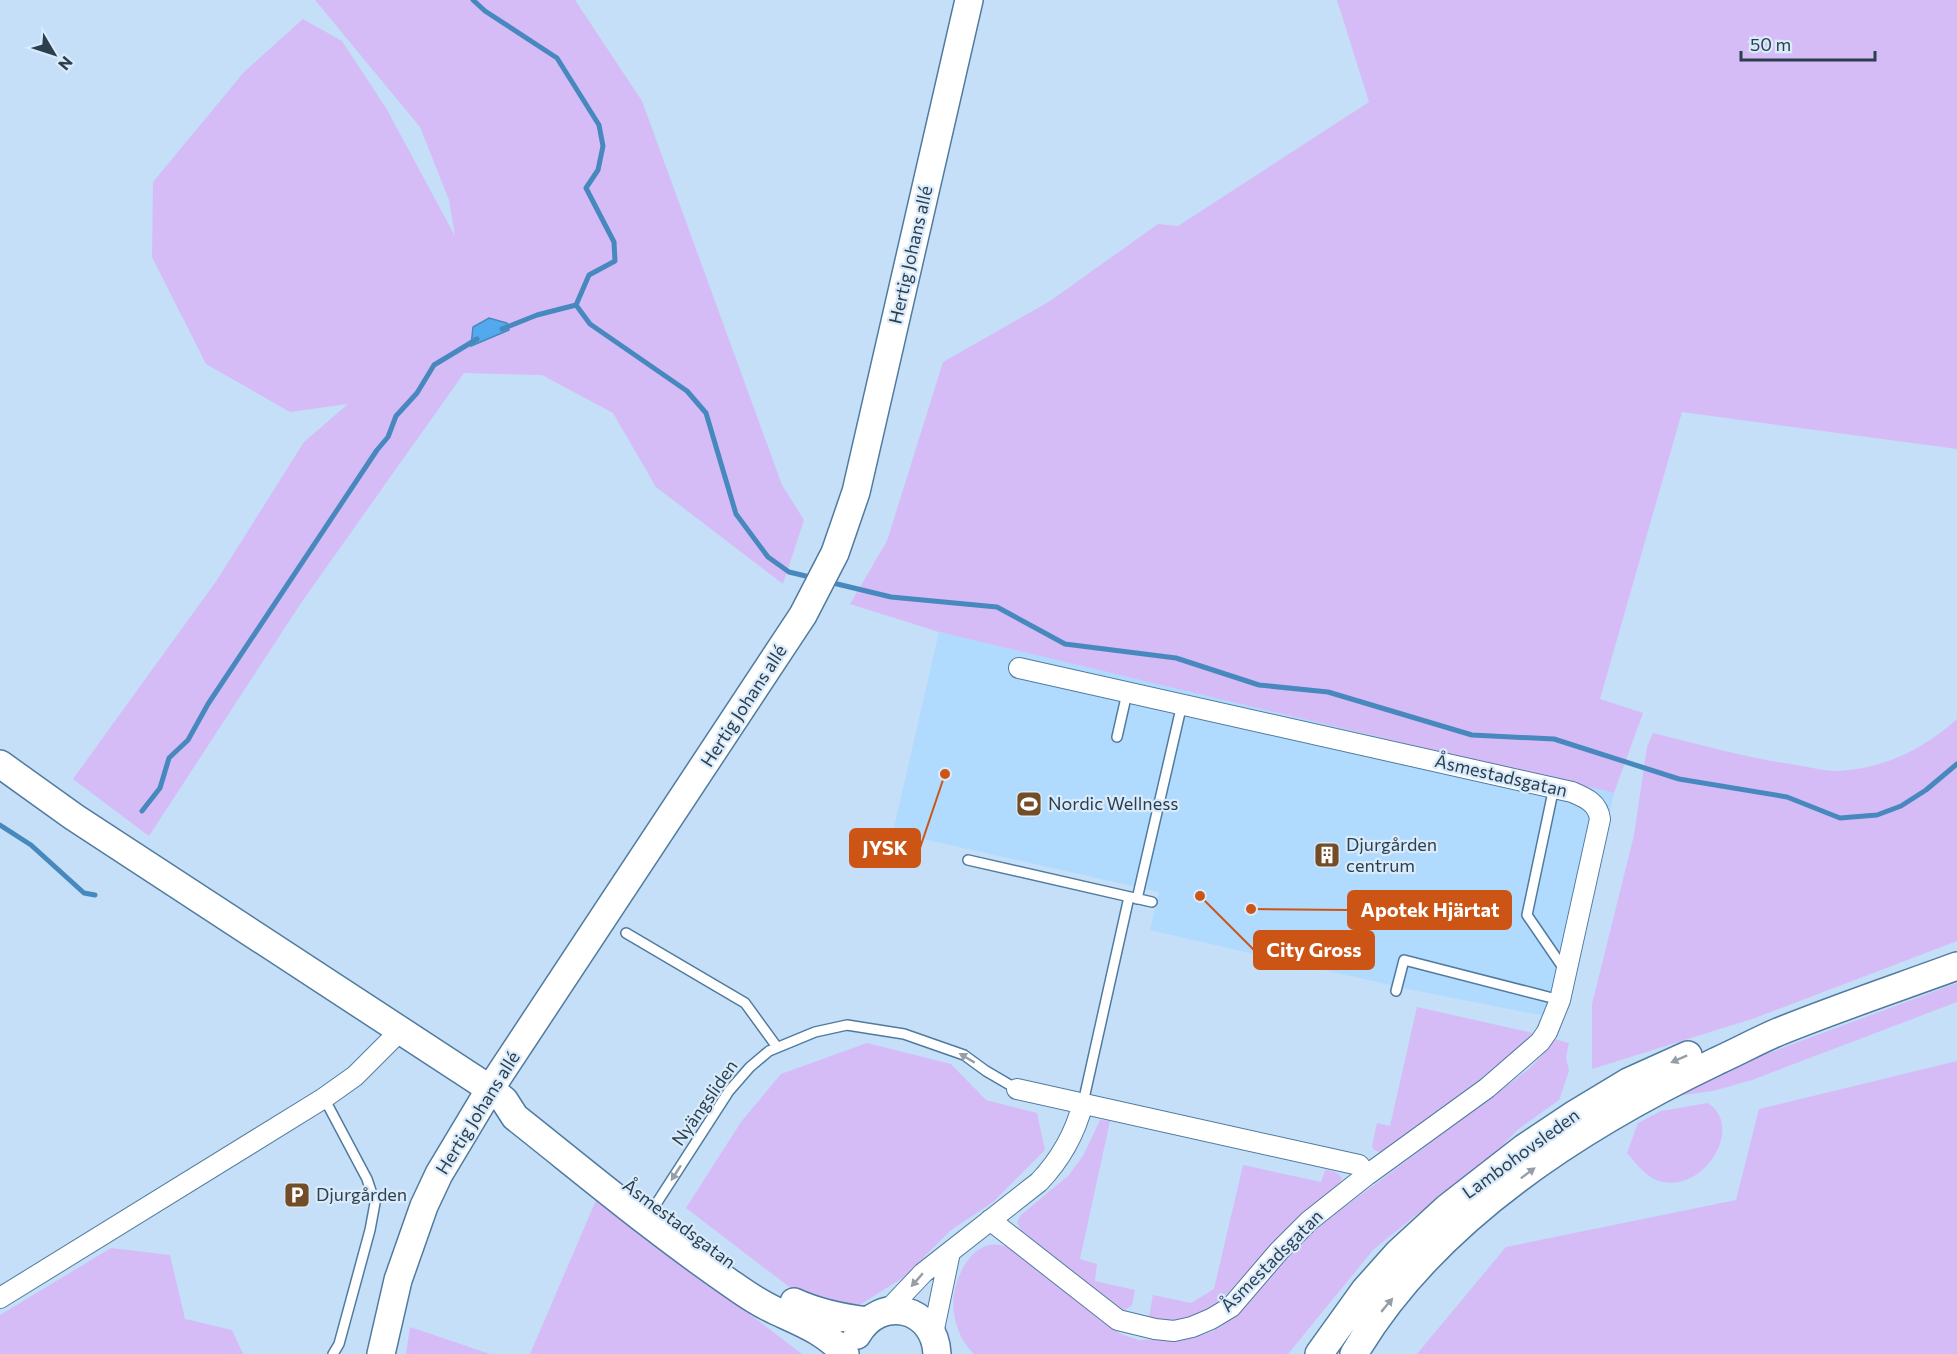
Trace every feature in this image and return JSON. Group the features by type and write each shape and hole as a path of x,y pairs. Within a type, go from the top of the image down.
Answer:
{"street":[{"name":"Hertig Johans allé","path":"381,1354 398,1280 424,1206 439,1174 497,1095 810,604 835,553 858,482 969,0"},
{"name":"Åsmestadsgatan","path":"990,1220 1118,1320 1155,1329 1174,1330 1192,1327 1211,1319 1231,1306 1279,1251 1309,1221 1367,1175 1487,1088 1531,1052 1547,1032 1560,1000 1600,819 1599,809 1592,802 1572,792 1020,668"},
{"name":"Åsmestadsgatan","path":"0,764 74,817 497,1095 515,1117 650,1214 748,1295 817,1329 835,1342 845,1354"},
{"name":"Lambohovsleden","path":"1354,1354 1382,1311 1431,1255 1481,1209 1539,1165 1613,1115 1664,1086 1776,1033 1957,966"},
{"path":"0,1298 324,1098 355,1076 400,1030"},
{"name":"Lambohovsleden","path":"1319,1354 1365,1290 1398,1253 1447,1208 1524,1148 1628,1082 1690,1054 1776,1033"},
{"path":"1017,1089 1359,1165 1367,1175"},
{"path":"854,1354 858,1334 923,1273 1039,1182 1052,1168 1074,1134 1083,1103"},
{"name":"Åsmestadsgatan","path":"650,1214 780,1294 807,1308 839,1318 878,1316 902,1311 916,1315 927,1325 940,1345"},
{"path":"940,1345 950,1252"},
{"path":"1308,1354 1334,1331"}],"lane":[{"path":"1117,737 1128,693"},
{"path":"1083,1103 1182,704"},
{"path":"1554,788 1527,915 1566,971"},
{"path":"968,860 1152,902"},
{"path":"626,933 746,1003 777,1047"},
{"path":"1396,991 1404,960 1560,1000"},
{"name":"Nyängsliden","path":"650,1214 729,1091 750,1067 769,1051 815,1032 847,1025 894,1032 964,1055 1017,1089"},
{"path":"324,1098 367,1179 375,1203 370,1230 339,1344 333,1354"}],"shaded area":[{"path":"315,0 575,0 642,101 782,485 804,520 783,584 656,487 613,413 542,375 464,373 301,603 149,836 73,779 217,580 304,442 348,404 290,412 206,364 152,257 153,182 244,72 303,19 342,41 386,108 455,236 449,200 420,127"},
{"path":"1337,0 1957,0 1957,449 1682,412 1600,699 1643,713 1614,793 939,632 850,604 887,541 943,362 1050,301 1158,224 1178,226 1369,102"},
{"path":"939,632 1614,793 1561,1019 1408,989 1150,930 1159,892 893,832"},
{"path":"1957,719 1957,941 1755,1018 1592,1069 1592,1004 1634,835 1647,747 1653,733 1760,759 1837,771 1871,766 1902,756 1931,740"},
{"path":"1957,983 1957,1002 1752,1080 1713,1091 1683,1095 1681,1088 1734,1066"},
{"path":"1417,1007 1533,1033 1489,1074 1382,1153 1374,1150 1372,1146 1377,1123 1390,1126"},
{"path":"1554,1039 1569,1043 1566,1057 1569,1071 1559,1100 1517,1130 1488,1162 1456,1188 1416,1215 1373,1250 1288,1354 974,1354 956,1325 953,1301 960,1274 975,1252 986,1246 998,1245 1011,1249 1121,1334 1139,1340 1188,1339 1212,1332 1232,1319 1296,1248 1326,1221 1529,1069"},
{"path":"867,1043 951,1064 986,1100 1037,1113 1045,1150 993,1202 951,1230 904,1277 858,1306 801,1296 686,1208 741,1122 781,1074"},
{"path":"1957,1061 1957,1354 1417,1354 1506,1247 1736,1200 1759,1109"},
{"path":"1708,1103 1719,1115 1722,1129 1720,1144 1712,1159 1701,1171 1687,1180 1671,1183 1654,1179 1643,1171 1627,1153 1638,1123 1661,1111"},
{"path":"1100,1120 1110,1121 1080,1259 1097,1264 1095,1281 1135,1290 1132,1305 1124,1311 1113,1305 1022,1232 1017,1222 1021,1215 1068,1176 1083,1156"},
{"path":"1243,1165 1321,1182 1325,1170 1328,1170 1337,1173 1342,1179 1338,1185 1303,1213 1218,1303 1200,1313 1177,1320 1151,1320 1149,1316 1153,1295 1191,1303 1214,1289"},
{"path":"597,1198 802,1354 530,1354"},
{"path":"111,1248 170,1255 185,1319 232,1330 243,1354 0,1354 0,1315"},
{"path":"410,1327 490,1354 406,1354"}],"water":[{"path":"489,318 507,323 509,330 471,346 473,327"}],"waterway":[{"path":"473,0 485,11 557,58 599,125 603,146 598,170 586,188 614,242 615,261 589,275 576,305 590,324 687,391 706,413 736,514 768,557 789,572 814,578"},
{"path":"502,329 537,315 576,305"},
{"path":"142,811 160,788 169,758 188,740 208,704 377,450 388,437 396,416 417,393 434,365 477,339"},
{"path":"829,582 891,597 997,607 1065,644 1176,658 1259,685 1328,692 1472,735 1554,739 1679,779 1787,797 1840,818 1877,815 1901,806 1926,790 1957,764"},
{"path":"0,825 31,845 84,893 95,895"}],"place":[{"name":"JYSK","path":"945,774"},
{"name":"Nordic Wellness","path":"1029,804"},
{"name":"Djurgården centrum","path":"1327,855"},
{"name":"City Gross","path":"1200,896"},
{"name":"Apotek Hjärtat","path":"1251,909"},
{"name":"Djurgården","path":"297,1195"}]}
